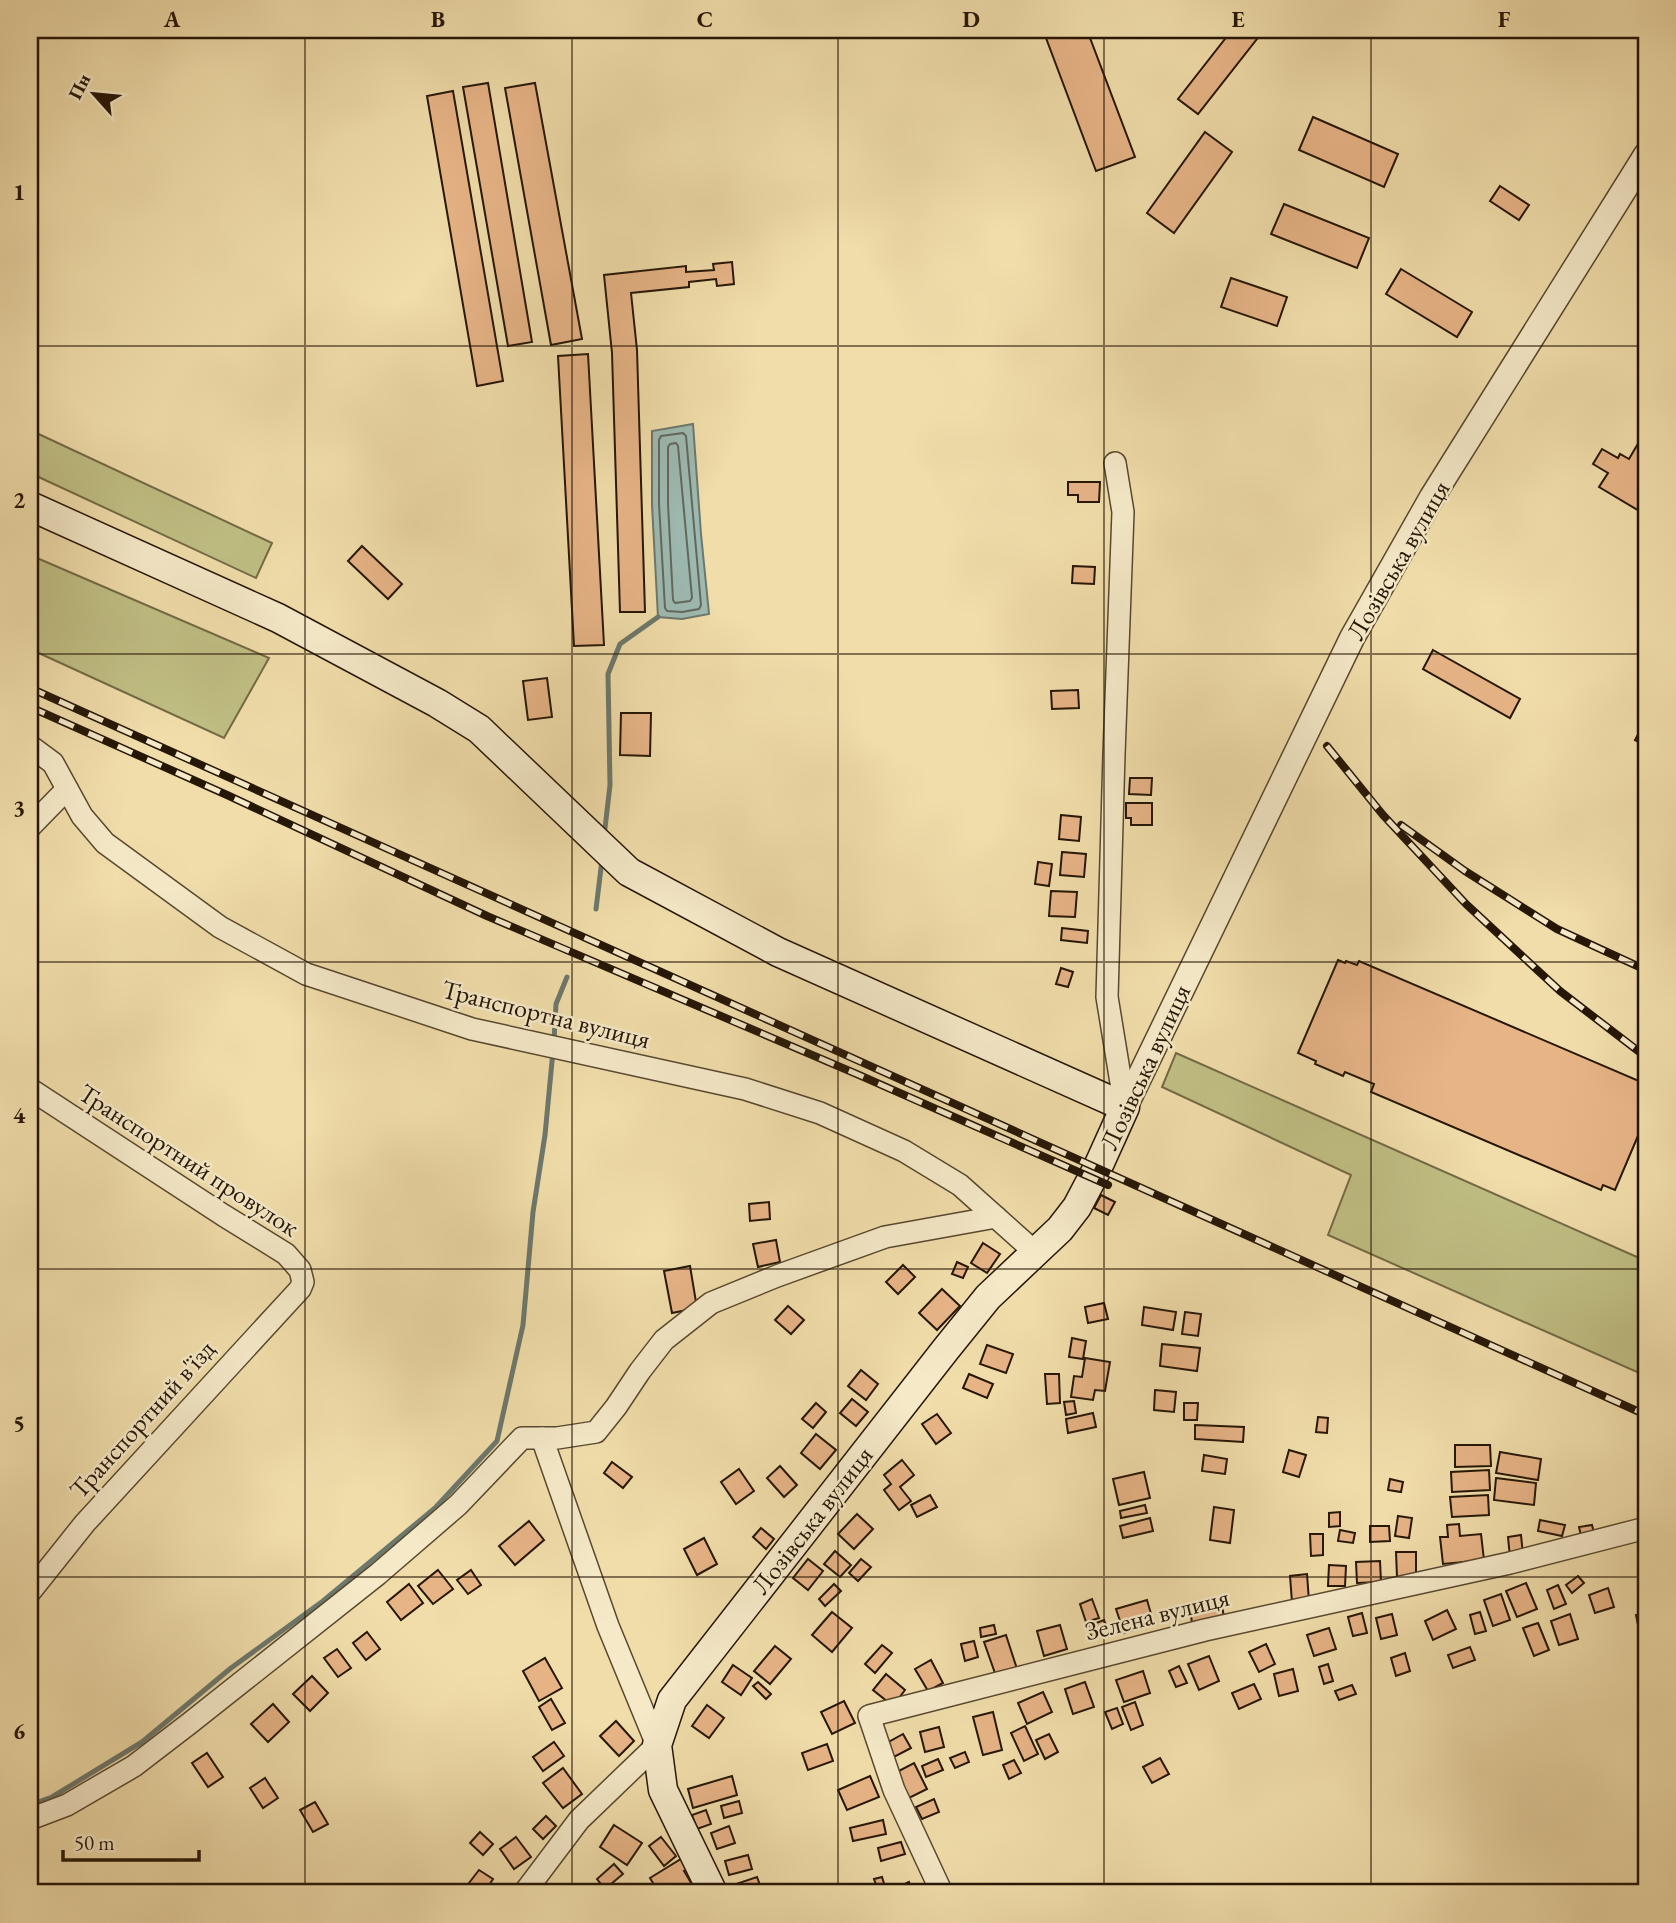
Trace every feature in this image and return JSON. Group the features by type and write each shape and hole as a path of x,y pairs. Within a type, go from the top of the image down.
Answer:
{"main road":[{"path":"30,506 278,618 438,703 479,729 629,872 778,952 1125,1107"},
{"name":"Лозівська вулиця","path":"657,1745 672,1700 946,1349 988,1297 1060,1228 1077,1207 1125,1107"},
{"path":"657,1745 663,1790 713,1893"}],"street":[{"name":"Лозівська вулиця","path":"1125,1107 1352,638 1432,498 1646,155"},
{"path":"1115,463 1123,512 1108,997 1125,1107"},
{"name":"Транспортна вулиця","path":"30,746 53,763 82,816 105,843 220,927 306,974 472,1029 745,1089 820,1114 904,1151 960,1185 1035,1252"},
{"path":"30,827 68,789"},
{"name":"Транспортний провулок","path":"30,1089 286,1254 300,1269 303,1282 300,1289"},
{"path":"30,1819 67,1805 134,1766 378,1574 458,1505 522,1437 557,1438 596,1432 664,1339 711,1303 885,1237 996,1217"},
{"name":"Транспортний в'їзд","path":"30,1592 85,1523 300,1289"},
{"path":"542,1438 608,1626 657,1745"},
{"name":"Зелена вулиця","path":"942,1893 894,1790 869,1716 1205,1630 1510,1563 1646,1528"},
{"name":"Лозівська вулиця","path":"524,1893 579,1820 657,1745"}],"shaded area":[{"path":"30,430 272,543 256,578 30,473"},
{"path":"30,555 269,658 224,738 30,649"},
{"path":"1176,1053 1646,1261 1646,1376 1328,1235 1351,1175 1162,1087"}],"water":[{"path":"693,424 709,614 682,619 658,617 652,505 652,431"}],"building":[{"path":"1043,30 1087,30 1135,157 1096,171"},
{"path":"1232,30 1264,30 1198,114 1178,99"},
{"path":"488,83 532,342 508,346 463,87"},
{"path":"535,83 582,339 551,345 505,88"},
{"path":"453,91 503,381 477,386 427,96"},
{"path":"1313,117 1398,154 1384,187 1299,150"},
{"path":"1205,132 1232,152 1174,233 1147,213"},
{"path":"1500,186 1529,205 1519,220 1490,201"},
{"path":"1284,204 1369,238 1357,268 1271,234"},
{"path":"732,262 734,284 717,286 716,279 689,282 689,287 631,293 637,350 645,612 620,612 612,353 604,275 686,266 686,272 714,270 713,264"},
{"path":"1401,269 1472,312 1457,337 1386,294"},
{"path":"1231,278 1287,297 1277,326 1221,307"},
{"path":"588,354 604,645 574,646 558,356"},
{"path":"1646,430 1646,515 1599,487 1608,473 1593,464 1602,449 1618,458 1620,454 1629,459"},
{"path":"1068,482 1100,482 1099,502 1078,502 1078,495 1068,495"},
{"path":"362,546 402,584 388,599 348,561"},
{"path":"1073,566 1095,567 1094,584 1072,583"},
{"path":"1433,650 1520,699 1510,718 1423,669"},
{"path":"547,678 552,717 528,720 523,681"},
{"path":"1078,690 1079,708 1052,709 1051,691"},
{"path":"621,713 651,713 650,756 620,755"},
{"path":"1643,725 1646,727 1646,746 1635,740"},
{"path":"1130,778 1152,778 1151,795 1129,794"},
{"path":"1126,803 1152,803 1152,825 1131,825 1131,818 1126,818"},
{"path":"1061,815 1081,817 1079,841 1059,839"},
{"path":"1062,852 1086,854 1084,877 1060,875"},
{"path":"1038,862 1052,864 1049,886 1035,884"},
{"path":"1051,891 1077,892 1075,917 1049,916"},
{"path":"1062,928 1088,931 1087,943 1061,940"},
{"path":"1338,960 1357,965 1359,961 1646,1084 1646,1117 1615,1190 1603,1185 1601,1190 1371,1092 1374,1084 1345,1072 1343,1076 1298,1053"},
{"path":"1061,968 1073,972 1068,987 1056,984"},
{"path":"1101,1195 1115,1202 1108,1215 1094,1208"},
{"path":"769,1202 770,1219 750,1221 749,1204"},
{"path":"776,1240 780,1262 758,1267 753,1244"},
{"path":"983,1243 1000,1254 987,1273 971,1263"},
{"path":"957,1262 968,1267 963,1278 952,1274"},
{"path":"903,1265 915,1277 898,1294 886,1282"},
{"path":"690,1266 697,1308 672,1313 664,1271"},
{"path":"942,1289 960,1306 937,1330 919,1313"},
{"path":"1104,1303 1108,1319 1088,1323 1085,1307"},
{"path":"788,1306 804,1320 791,1334 775,1320"},
{"path":"1144,1307 1176,1312 1173,1330 1142,1325"},
{"path":"1185,1312 1201,1314 1198,1336 1182,1334"},
{"path":"1072,1338 1086,1341 1083,1359 1069,1357"},
{"path":"1162,1344 1200,1348 1197,1371 1160,1366"},
{"path":"987,1345 1013,1354 1006,1373 980,1364"},
{"path":"1085,1358 1110,1362 1105,1391 1095,1390 1093,1400 1071,1397 1074,1376 1082,1377"},
{"path":"861,1370 878,1384 866,1400 848,1386"},
{"path":"969,1374 993,1384 987,1398 963,1388"},
{"path":"1045,1374 1059,1374 1060,1403 1047,1404"},
{"path":"1155,1390 1176,1392 1174,1412 1154,1410"},
{"path":"852,1399 868,1412 856,1426 840,1413"},
{"path":"1074,1401 1076,1413 1066,1415 1064,1402"},
{"path":"816,1403 826,1412 813,1428 802,1419"},
{"path":"1184,1403 1198,1403 1197,1420 1184,1420"},
{"path":"1093,1413 1096,1427 1068,1433 1066,1419"},
{"path":"937,1414 951,1433 936,1444 922,1424"},
{"path":"1318,1417 1328,1418 1327,1433 1316,1432"},
{"path":"1195,1425 1244,1427 1243,1442 1195,1439"},
{"path":"816,1434 836,1450 820,1469 801,1453"},
{"path":"1455,1445 1490,1445 1491,1466 1455,1467"},
{"path":"1289,1450 1306,1455 1299,1477 1283,1472"},
{"path":"1500,1452 1541,1459 1538,1480 1496,1473"},
{"path":"1204,1455 1227,1459 1225,1474 1202,1471"},
{"path":"902,1460 914,1475 900,1487 911,1501 899,1510 884,1490 891,1484 884,1475"},
{"path":"612,1462 632,1477 623,1488 604,1473"},
{"path":"780,1466 797,1485 784,1497 767,1478"},
{"path":"739,1469 754,1491 736,1504 721,1482"},
{"path":"1489,1470 1490,1490 1452,1492 1451,1472"},
{"path":"1144,1472 1150,1498 1119,1505 1113,1479"},
{"path":"1496,1478 1536,1483 1534,1505 1494,1500"},
{"path":"1390,1479 1403,1482 1401,1492 1388,1490"},
{"path":"930,1495 937,1507 917,1517 911,1505"},
{"path":"1488,1495 1489,1515 1452,1517 1450,1497"},
{"path":"1145,1505 1147,1513 1121,1518 1120,1511"},
{"path":"1214,1507 1234,1510 1230,1543 1210,1540"},
{"path":"1340,1512 1340,1526 1329,1527 1329,1513"},
{"path":"857,1514 873,1529 854,1549 838,1534"},
{"path":"1398,1516 1412,1518 1409,1538 1395,1536"},
{"path":"1150,1518 1153,1531 1123,1538 1120,1526"},
{"path":"1540,1520 1565,1525 1562,1536 1538,1531"},
{"path":"529,1521 544,1540 515,1565 499,1546"},
{"path":"1459,1524 1460,1536 1481,1534 1484,1560 1443,1564 1440,1537 1448,1537 1447,1525"},
{"path":"1592,1525 1595,1537 1582,1540 1579,1527"},
{"path":"1370,1526 1389,1526 1390,1541 1370,1542"},
{"path":"761,1528 774,1539 766,1549 753,1537"},
{"path":"1340,1530 1355,1533 1353,1543 1338,1541"},
{"path":"1310,1534 1323,1534 1323,1555 1311,1556"},
{"path":"1521,1535 1523,1555 1510,1557 1508,1537"},
{"path":"704,1538 717,1564 697,1575 684,1549"},
{"path":"835,1551 851,1565 840,1577 824,1564"},
{"path":"1396,1552 1416,1552 1416,1576 1397,1577"},
{"path":"808,1559 823,1571 808,1590 793,1578"},
{"path":"861,1559 871,1567 858,1581 849,1573"},
{"path":"1380,1561 1381,1582 1357,1583 1356,1562"},
{"path":"1329,1565 1346,1566 1345,1586 1328,1586"},
{"path":"438,1570 453,1589 433,1604 418,1586"},
{"path":"471,1570 481,1585 468,1594 457,1580"},
{"path":"1307,1574 1309,1601 1292,1602 1290,1576"},
{"path":"1578,1576 1584,1583 1572,1593 1566,1585"},
{"path":"1526,1583 1537,1609 1517,1617 1506,1591"},
{"path":"409,1584 423,1603 401,1620 387,1602"},
{"path":"834,1584 841,1591 825,1606 819,1599"},
{"path":"1558,1585 1566,1604 1554,1609 1547,1590"},
{"path":"1608,1588 1614,1607 1595,1613 1589,1595"},
{"path":"1501,1594 1510,1620 1493,1626 1484,1600"},
{"path":"1092,1599 1099,1618 1086,1622 1080,1604"},
{"path":"1147,1600 1154,1624 1124,1633 1116,1609"},
{"path":"1221,1601 1224,1617 1192,1623 1190,1608"},
{"path":"1447,1610 1456,1629 1433,1640 1425,1621"},
{"path":"832,1612 852,1628 832,1652 812,1635"},
{"path":"1480,1612 1486,1631 1475,1634 1470,1615"},
{"path":"1362,1613 1367,1633 1353,1636 1348,1617"},
{"path":"1646,1613 1646,1653 1644,1654 1636,1615"},
{"path":"1392,1614 1397,1635 1381,1639 1376,1618"},
{"path":"1570,1614 1578,1639 1559,1645 1551,1621"},
{"path":"1104,1620 1109,1633 1092,1639 1088,1626"},
{"path":"1538,1623 1549,1650 1534,1656 1523,1628"},
{"path":"994,1625 996,1634 981,1637 980,1628"},
{"path":"1060,1625 1067,1649 1044,1656 1037,1631"},
{"path":"1329,1628 1336,1649 1314,1656 1307,1635"},
{"path":"367,1632 380,1649 366,1660 353,1643"},
{"path":"1006,1635 1017,1669 996,1676 984,1642"},
{"path":"974,1641 978,1657 965,1661 961,1644"},
{"path":"1266,1644 1275,1664 1259,1672 1249,1652"},
{"path":"882,1645 892,1653 875,1673 865,1664"},
{"path":"775,1646 791,1659 770,1684 754,1671"},
{"path":"1470,1647 1475,1660 1453,1668 1448,1655"},
{"path":"337,1649 351,1668 338,1677 324,1658"},
{"path":"1405,1653 1410,1671 1396,1676 1391,1658"},
{"path":"1209,1656 1219,1681 1199,1690 1188,1664"},
{"path":"545,1658 562,1688 539,1701 523,1671"},
{"path":"931,1660 943,1683 928,1691 915,1669"},
{"path":"1328,1664 1333,1681 1324,1684 1319,1667"},
{"path":"733,1665 752,1678 741,1695 722,1682"},
{"path":"1179,1666 1187,1683 1176,1687 1169,1671"},
{"path":"1293,1669 1298,1691 1279,1696 1274,1674"},
{"path":"1143,1671 1150,1693 1124,1702 1116,1680"},
{"path":"886,1674 905,1690 893,1706 873,1690"},
{"path":"312,1676 328,1693 310,1711 293,1694"},
{"path":"758,1682 771,1694 766,1699 753,1686"},
{"path":"1085,1682 1094,1707 1073,1714 1065,1689"},
{"path":"1254,1684 1261,1699 1239,1709 1232,1693"},
{"path":"1352,1685 1356,1694 1339,1700 1335,1691"},
{"path":"1043,1692 1052,1712 1027,1724 1018,1703"},
{"path":"551,1699 565,1723 552,1730 539,1707"},
{"path":"844,1701 855,1723 832,1734 821,1712"},
{"path":"1135,1702 1143,1725 1131,1730 1122,1707"},
{"path":"273,1704 289,1722 268,1742 251,1724"},
{"path":"707,1705 724,1718 709,1738 692,1726"},
{"path":"1117,1708 1123,1724 1112,1729 1105,1712"},
{"path":"993,1712 1002,1750 983,1755 973,1717"},
{"path":"616,1721 634,1741 619,1756 600,1736"},
{"path":"1025,1726 1038,1754 1024,1761 1011,1733"},
{"path":"939,1727 944,1747 925,1752 920,1732"},
{"path":"903,1734 911,1748 892,1758 885,1744"},
{"path":"1049,1734 1058,1752 1045,1759 1036,1740"},
{"path":"554,1742 564,1756 543,1771 533,1757"},
{"path":"827,1744 833,1761 808,1770 802,1753"},
{"path":"965,1752 969,1762 955,1768 950,1758"},
{"path":"207,1753 223,1777 208,1787 192,1763"},
{"path":"1160,1758 1169,1774 1152,1783 1143,1767"},
{"path":"938,1759 943,1770 926,1777 922,1766"},
{"path":"1014,1760 1021,1773 1009,1779 1003,1765"},
{"path":"914,1763 927,1789 905,1800 893,1774"},
{"path":"563,1768 582,1794 563,1808 543,1783"},
{"path":"732,1776 737,1795 693,1808 688,1789"},
{"path":"870,1776 879,1797 847,1810 838,1790"},
{"path":"265,1778 278,1798 263,1808 250,1788"},
{"path":"934,1799 939,1812 922,1819 916,1807"},
{"path":"739,1801 742,1813 724,1818 721,1806"},
{"path":"315,1802 328,1824 313,1832 300,1810"},
{"path":"706,1810 711,1824 697,1829 692,1815"},
{"path":"546,1816 556,1826 543,1839 533,1829"},
{"path":"883,1820 886,1834 853,1841 850,1828"},
{"path":"614,1825 642,1843 627,1865 600,1847"},
{"path":"729,1826 735,1843 717,1849 711,1833"},
{"path":"480,1832 493,1844 483,1855 470,1843"},
{"path":"516,1837 531,1857 514,1869 500,1849"},
{"path":"661,1837 676,1856 664,1866 649,1846"},
{"path":"901,1842 905,1854 881,1861 878,1848"},
{"path":"689,1854 695,1865 684,1871 697,1893 659,1893 650,1878"},
{"path":"748,1855 752,1869 729,1875 725,1861"},
{"path":"614,1864 623,1874 605,1889 597,1879"},
{"path":"479,1870 493,1879 484,1893 469,1883"},
{"path":"757,1877 763,1893 736,1893 733,1885"},
{"path":"882,1877 887,1893 879,1893 874,1879"},
{"path":"909,1882 912,1891 919,1887 922,1893 888,1892"}],"waterway":[{"path":"604,837 610,785 608,674 620,644 658,617"},
{"path":"596,909 602,860"},
{"path":"554,1041 556,1004 567,977"},
{"path":"30,1805 52,1797 142,1742 231,1668 323,1601 435,1508 497,1441 523,1325 533,1212 545,1135 553,1051"}],"railway":[{"path":"30,688 1646,1415"},
{"path":"30,707 487,916 1108,1185"},
{"path":"1327,746 1383,815 1466,904 1560,991 1646,1057"},
{"path":"1401,825 1465,871 1557,929 1646,970"}]}
